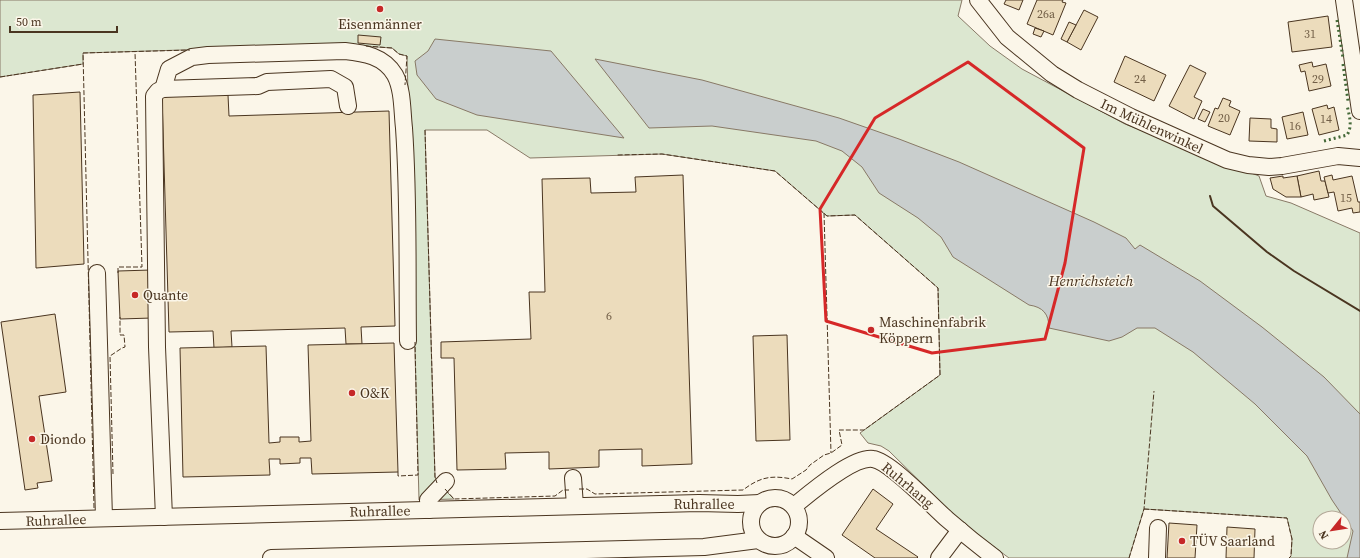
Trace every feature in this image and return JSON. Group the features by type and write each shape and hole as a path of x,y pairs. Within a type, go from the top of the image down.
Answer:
{"street":[{"name":"Im Mühlenwinkel","path":"978,0 1007,37 1052,74 1078,90 1131,117 1227,160 1248,165 1269,167 1338,156 1360,158"},
{"path":"1344,0 1360,110"},
{"path":"163,89 169,69 192,57 208,55 345,51 364,53 382,60 395,75 401,93 406,156 408,341"},
{"path":"164,517 157,347 154,96 158,91 163,89 258,86 267,82 331,79 345,87 348,106"},
{"path":"97,273 104,518"},
{"name":"Ruhrhang","path":"794,506 846,467 863,460 873,459 881,462 898,474 960,530 995,558"},
{"path":"573,478 574,506"},
{"path":"429,510 428,500 446,481"},
{"name":"Ruhrallee","path":"758,540 753,532 750,522 751,514 760,503 767,499 778,498 787,501 794,506"},
{"name":"Ruhrallee","path":"0,521 699,503 760,503"},
{"path":"272,558 422,556 704,547 758,540 766,544 777,546 783,545 794,536 799,524 798,515 794,506"},
{"path":"1157,558 1158,528"},
{"path":"939,558 960,530"},
{"path":"794,536 826,558"}],"highlighted area":[{"path":"968,62 1084,148 1065,263 1045,339 932,353 826,321 820,209 875,118"}],"green space":[{"path":"0,0 962,0 958,16 990,46 1022,69 1125,124 1259,176 1266,196 1291,203 1360,233 1360,558 1289,558 1291,556 1292,539 1287,518 1144,509 1129,558 1009,558 953,514 889,451 881,446 868,443 860,433 940,375 938,288 855,215 827,216 775,171 662,154 530,158 487,130 425,130 435,477 437,482 454,499 419,500 407,56 399,54 392,48 347,45 83,53 83,64 0,77"}],"water":[{"path":"435,39 551,51 624,138 477,115 436,99 417,75 415,61 428,51"},
{"name":"Henrichsteich","path":"595,59 702,80 839,118 899,139 959,162 1094,222 1126,238 1135,249 1140,245 1200,281 1262,327 1324,377 1360,414 1360,558 1347,558 1349,550 1352,550 1352,510 1339,510 1307,456 1255,404 1193,352 1155,328 1137,328 1122,337 1109,341 1049,328 1048,319 1041,309 1029,305 953,257 941,237 918,218 879,193 862,167 842,151 816,141 712,126 649,128"}],"building":[{"path":"1006,0 1023,0 1019,10 1004,4"},
{"path":"1037,0 1063,0 1062,2 1066,3 1053,35 1027,24"},
{"path":"1084,10 1098,17 1081,50 1067,42"},
{"path":"1328,16 1332,47 1292,52 1288,22"},
{"path":"1069,22 1076,25 1067,42 1061,39"},
{"path":"1035,28 1044,31 1041,37 1033,34"},
{"path":"358,35 381,37 380,45 358,43"},
{"path":"1125,56 1166,75 1154,101 1114,82"},
{"path":"1312,62 1313,67 1326,64 1331,86 1309,91 1305,71 1301,72 1299,65"},
{"path":"1190,65 1206,73 1194,97 1202,101 1194,119 1169,106"},
{"path":"80,92 84,264 36,268 33,95"},
{"path":"228,95 229,116 389,111 395,326 361,327 362,344 346,344 345,328 231,331 232,347 214,348 213,331 169,332 162,96"},
{"path":"1223,98 1231,101 1229,106 1240,111 1230,135 1208,126 1215,108 1218,109"},
{"path":"1327,105 1328,109 1334,107 1339,130 1319,135 1312,109"},
{"path":"1203,109 1210,112 1205,122 1198,119"},
{"path":"1303,112 1308,135 1287,139 1282,117"},
{"path":"1250,118 1271,119 1271,128 1277,129 1277,142 1249,141"},
{"path":"1319,171 1321,181 1325,181 1329,197 1314,200 1313,194 1301,197 1297,176"},
{"path":"683,175 692,464 642,466 642,449 599,450 599,467 549,469 549,452 505,453 506,469 457,470 454,358 441,358 441,342 531,339 529,292 545,292 542,179 590,178 591,193 636,192 635,177"},
{"path":"1332,175 1333,180 1352,176 1358,202 1360,202 1360,212 1353,213 1352,208 1338,211 1334,192 1328,193 1324,177"},
{"path":"1283,176 1283,178 1297,176 1301,197 1286,197 1273,189 1270,178"},
{"name":"Quante","path":"151,270 152,318 120,319 118,271"},
{"name":"Diondo","path":"55,314 66,392 39,396 52,481 37,483 38,488 25,490 1,322"},
{"path":"787,335 790,440 756,441 753,336"},
{"name":"O&K","path":"394,343 398,472 312,474 311,458 300,458 300,463 280,464 280,459 269,459 270,475 183,477 180,348 266,346 269,443 280,442 280,437 299,437 299,442 311,441 308,345"},
{"path":"873,489 893,504 876,529 918,557 917,558 875,558 842,535"},
{"name":"TÜV Saarland","path":"1169,523 1197,525 1195,558 1167,558"},
{"name":"TÜV Saarland","path":"1227,527 1255,529 1254,558 1226,558"}],"hedge":[{"path":"1337,20 1343,58"},
{"path":"1343,64 1348,101"},
{"path":"1324,141 1347,135 1349,132 1350,124 1347,105"}],"fence":[{"path":"366,46 392,48 399,54 407,56 405,85"},
{"path":"94,508 83,53 190,50"},
{"path":"118,273 118,267 142,267 135,52"},
{"path":"0,77 83,64"},
{"path":"425,130 435,477 437,483"},
{"path":"579,489 587,489 595,494 743,490 755,482 766,478 778,477 792,479 824,455 831,453 842,445 839,430 864,430 940,375 938,288 855,215 827,216 775,171 662,154 617,155"},
{"path":"824,213 831,453"},
{"path":"113,474 110,356 125,347 124,335 120,335 120,317"},
{"path":"398,472 398,476 418,475 415,342"},
{"path":"1129,558 1144,509 1154,391"},
{"path":"445,489 454,499 555,496 563,490 569,490"},
{"path":"1144,509 1287,518 1292,539 1291,556 1289,558"}],"wall":[{"path":"1210,196 1213,206 1267,252 1294,271 1360,311"}],"place":[{"name":"Eisenmänner","path":"380,9"},
{"name":"Quante","path":"135,295"},
{"name":"Maschinenfabrik Köppern","path":"871,330"},
{"name":"O&K","path":"352,393"},
{"name":"Diondo","path":"32,439"},
{"name":"TÜV Saarland","path":"1182,541"}]}
